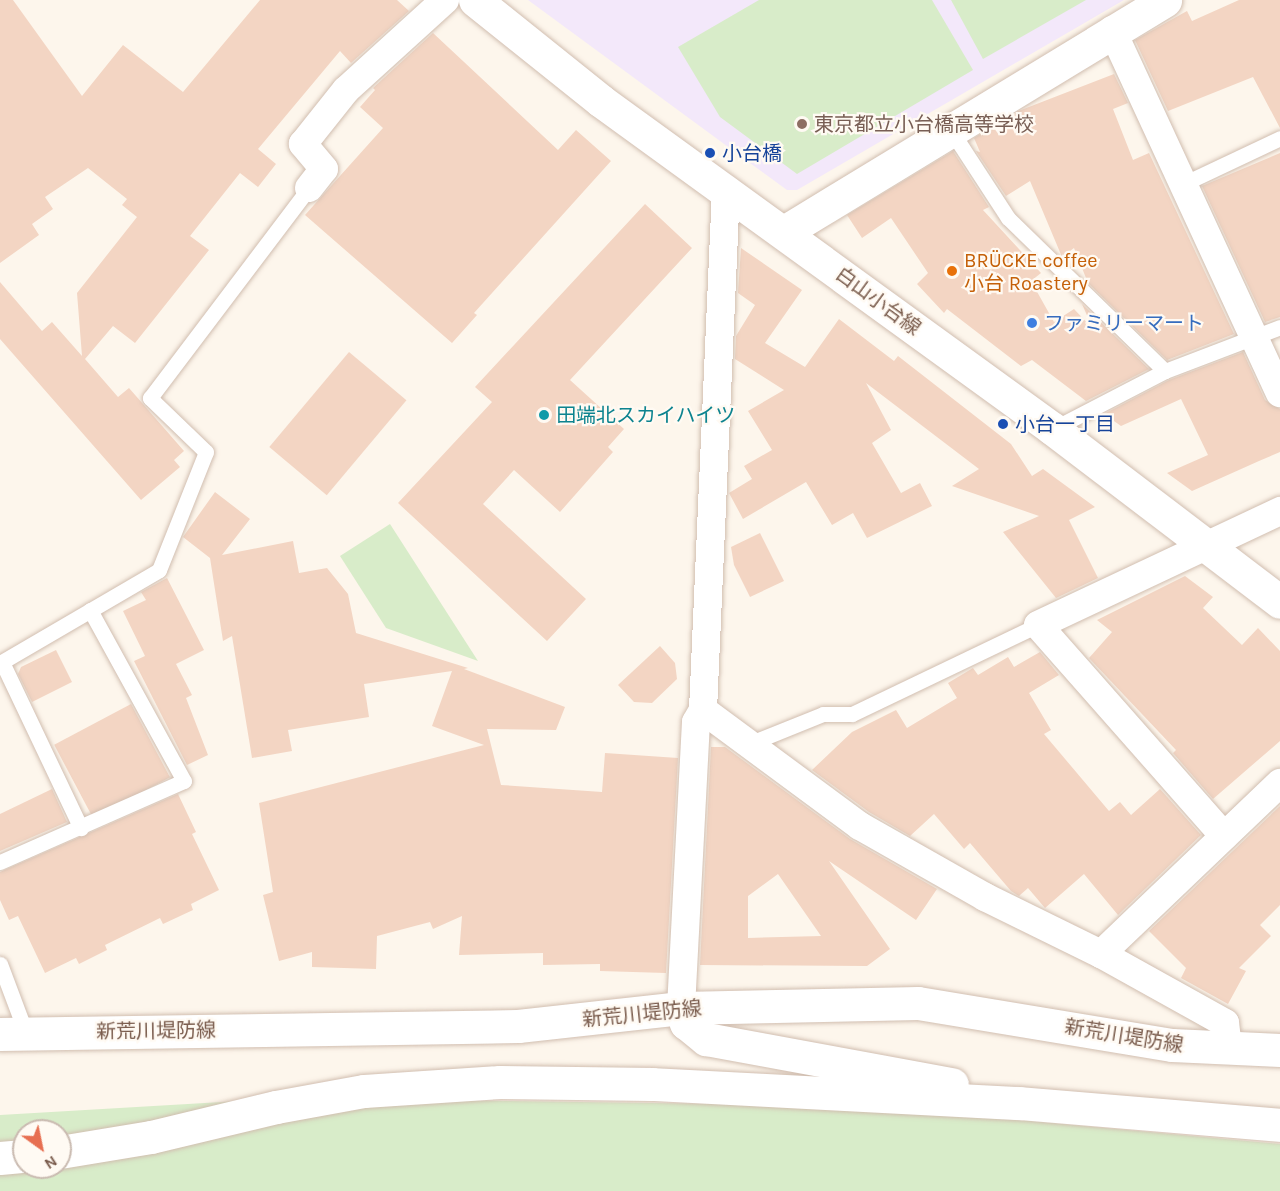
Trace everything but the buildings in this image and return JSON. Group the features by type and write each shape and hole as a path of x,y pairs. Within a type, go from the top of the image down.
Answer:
{"main road":[{"name":"白山小台線","path":"475,0 535,51 1053,429 1208,544 1280,602"},
{"path":"784,232 1112,30 1165,0"},
{"name":"新荒川堤防線","path":"13,1033 518,1026 681,1008 918,1003 1172,1045 1280,1050"},
{"path":"681,1008 686,1023 706,1039 936,1079 1019,1103"},
{"path":"72,1150 151,1137 318,1098 457,1083 652,1084 1019,1103 1280,1125"}],"street":[{"path":"309,188 324,169 303,144 346,90 445,0"},
{"path":"1112,30 1185,183 1267,332 1280,393"},
{"path":"681,1008 696,722 703,710 726,190"},
{"path":"1224,836 1038,625 1280,510"},
{"path":"703,710 751,743 860,826 985,897 1101,954 1225,1023 1228,1049"},
{"path":"1101,954 1280,783"}],"lane":[{"path":"950,129 1008,218 1166,371"},
{"path":"1185,183 1280,138"},
{"path":"81,828 1,663 159,570 206,452 150,398 309,188"},
{"path":"1053,429 1166,371 1267,332"},
{"path":"0,862 184,781 90,610"},
{"path":"751,743 823,714 852,714 1038,625"},
{"path":"0,964 13,1033"}],"shaded area":[{"name":"東京都立小台橋高等学校","path":"528,0 1124,0 797,190 787,190"}],"green space":[{"path":"759,0 932,0 973,70 797,174 720,117 678,47"},
{"path":"951,0 1086,0 983,59"},
{"path":"390,524 478,661 386,628 340,556"},
{"path":"289,1098 865,1106 1280,1144 1280,1191 0,1191 0,1115"}],"place":[{"name":"東京都立小台橋高等学校","path":"802,124"},
{"name":"小台橋","path":"710,153"},
{"name":"BRÜCKE coffee 小台 Roastery","path":"952,271"},
{"name":"ファミリーマート","path":"1032,323"},
{"name":"田端北スカイハイツ","path":"544,415"},
{"name":"小台一丁目","path":"1003,424"}]}
